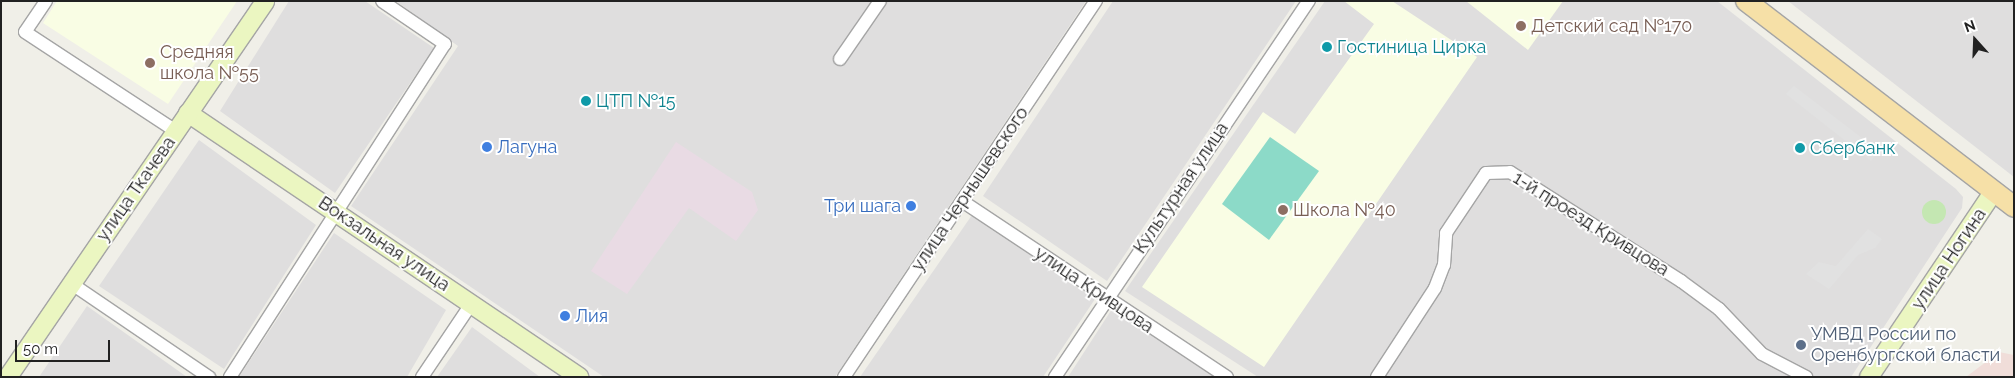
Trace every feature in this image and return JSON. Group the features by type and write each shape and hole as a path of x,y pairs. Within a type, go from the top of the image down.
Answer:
{"main road":[{"path":"1746,1 2014,207"},
{"path":"1994,190 2014,200"}],"street":[{"path":"46,1 25,32 176,131"},
{"name":"улица Ткачева","path":"8,377 265,1"},
{"path":"230,377 445,44 382,1"},
{"path":"840,59 880,1"},
{"name":"улица Чернышевского","path":"844,377 1096,1"},
{"name":"Культурная улица","path":"1055,377 1106,298 1309,1"},
{"name":"Вокзальная улица","path":"188,113 579,377"},
{"name":"1-й проезд Кривцова","path":"1377,377 1435,288 1444,264 1446,233 1486,173 1510,172 1681,281 1719,309 1762,354 1806,377"},
{"name":"улица Ногина","path":"1870,377 1994,190"},
{"name":"улица Кривцова","path":"962,201 1227,377"},
{"path":"72,284 209,377"},
{"path":"422,377 472,303"}],"shaded area":[{"name":"Средняя школа №55","path":"57,1 237,1 168,104 43,23"},
{"path":"289,1 365,1 434,48 335,193 220,111"},
{"path":"396,1 1086,1 835,377 604,377 351,206 458,46"},
{"path":"1113,1 1296,1 1107,281 983,196"},
{"path":"1325,1 1717,1 1956,189 1963,197 1962,208 1851,377 1258,377 1125,291"},
{"name":"Школа №40","path":"1344,1 1392,1 1477,57 1264,367 1142,287 1263,112 1295,134 1374,24"},
{"name":"Детский сад №170","path":"1466,1 1563,1 1528,50"},
{"path":"1788,1 2014,1 2014,177"},
{"path":"1794,86 1879,151 1871,161 1786,94"},
{"path":"199,140 316,225 224,369 99,286"},
{"path":"676,142 752,192 758,210 736,241 689,208 627,294 591,271"},
{"path":"972,215 1095,299 1043,377 860,377"},
{"path":"1868,229 1882,239 1875,248 1858,255 1829,289 1806,274 1819,262 1836,266"},
{"path":"334,233 446,310 407,377 239,377"},
{"path":"87,306 187,377 39,377"},
{"path":"1112,309 1215,377 1068,377"},
{"path":"472,327 540,377 437,377"},
{"path":"1999,352 2014,355 2014,377 1966,377"}],"green space":[{"path":"1270,137 1319,171 1269,240 1222,204"},
{"path":"1934,200 1943,203 1946,212 1943,221 1934,224 1925,221 1922,212 1925,203"}],"place":[{"name":"Детский сад №170","path":"1521,26"},
{"name":"Гостиница Цирка","path":"1327,47"},
{"name":"Средняя школа №55","path":"150,63"},
{"name":"ЦТП №15","path":"586,101"},
{"name":"Лагуна","path":"487,147"},
{"name":"Сбербанк","path":"1800,148"},
{"name":"Три шага","path":"911,206"},
{"name":"Школа №40","path":"1283,210"},
{"name":"Лия","path":"565,316"},
{"name":"УМВД России по Оренбургской бласти","path":"1801,345"}]}
